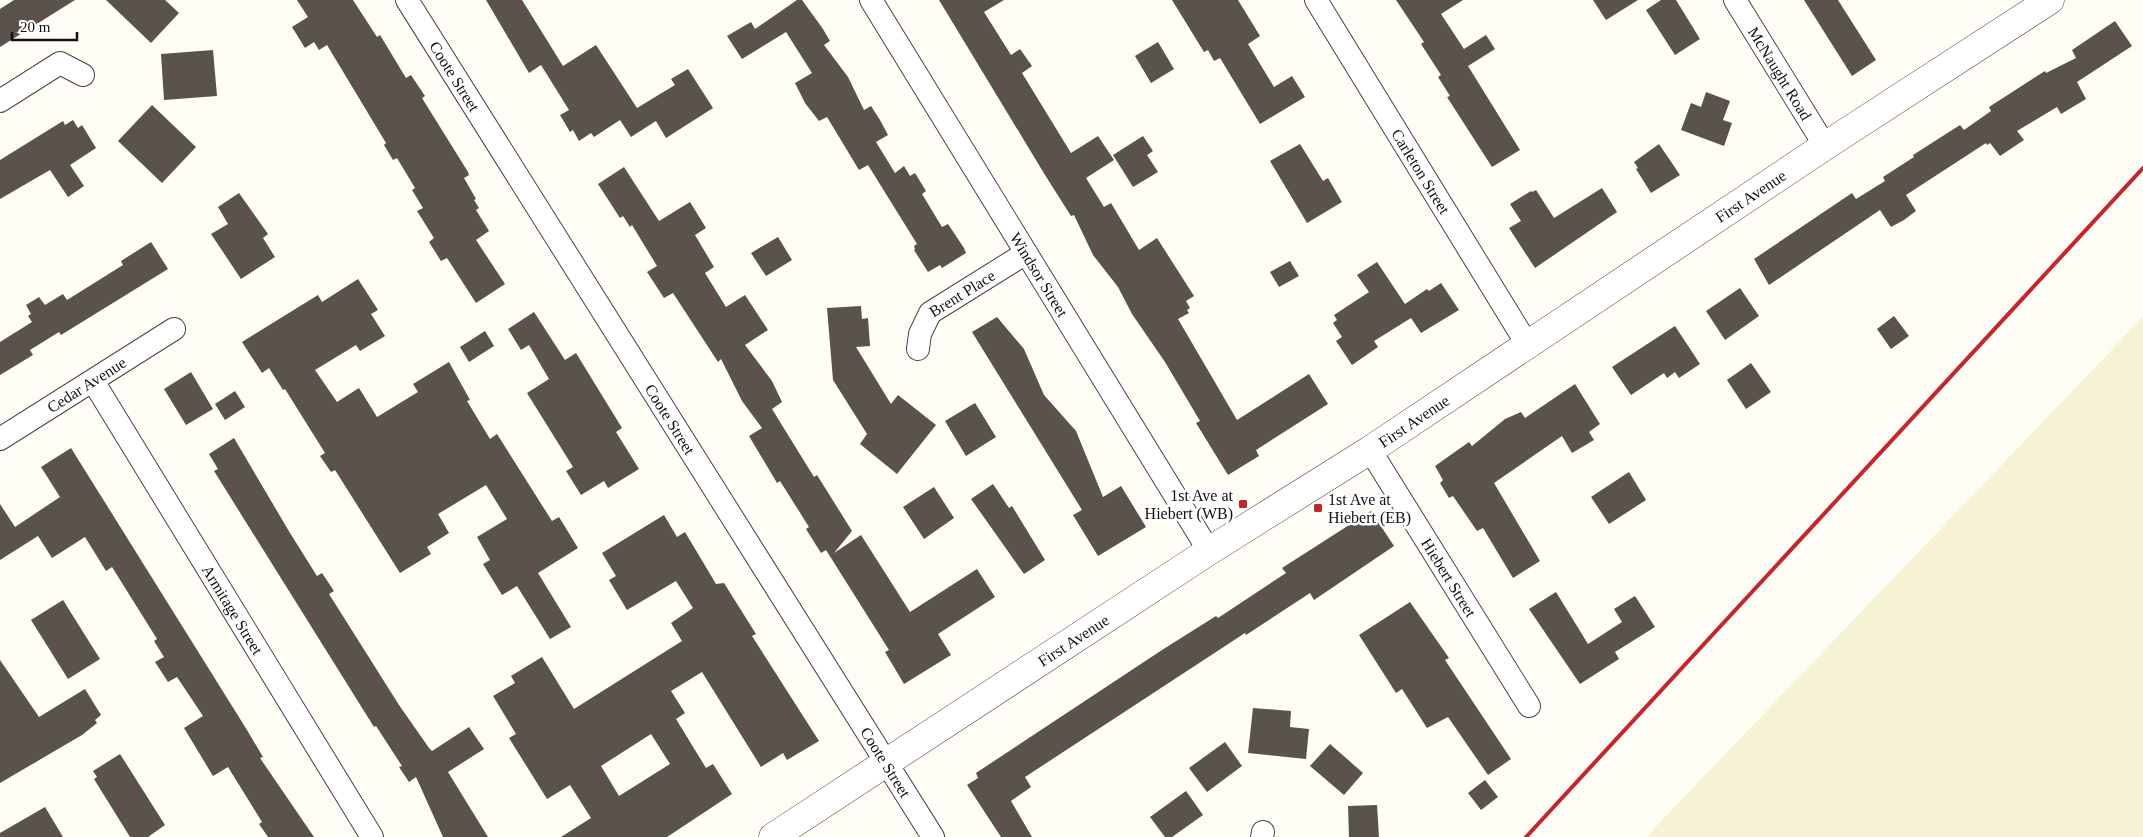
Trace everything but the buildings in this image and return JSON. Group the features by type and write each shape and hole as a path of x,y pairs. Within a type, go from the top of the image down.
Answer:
{"street":[{"name":"Coote Street","path":"407,0 933,837"},
{"name":"Windsor Street","path":"871,0 1209,551"},
{"name":"Carleton Street","path":"1316,0 1527,344"},
{"name":"McNaught Road","path":"1735,0 1825,146"},
{"name":"First Avenue","path":"773,837 888,764 1209,551 1370,450 1825,146 2050,0"},
{"path":"0,101 60,63 83,75"},
{"name":"Brent Place","path":"918,350 920,334 930,313 1026,253"},
{"name":"Cedar Avenue","path":"0,439 174,329"},
{"name":"Armitage Street","path":"93,381 372,837"},
{"name":"Hiebert Street","path":"1370,450 1529,706"}],"shaded area":[{"path":"2143,317 2143,837 1646,837"}],"railway":[{"path":"1526,837 2143,168"}],"place":[{"name":"1st Ave at Hiebert (WB)","path":"1243,504"},
{"name":"1st Ave at Hiebert (EB)","path":"1318,508"}]}
